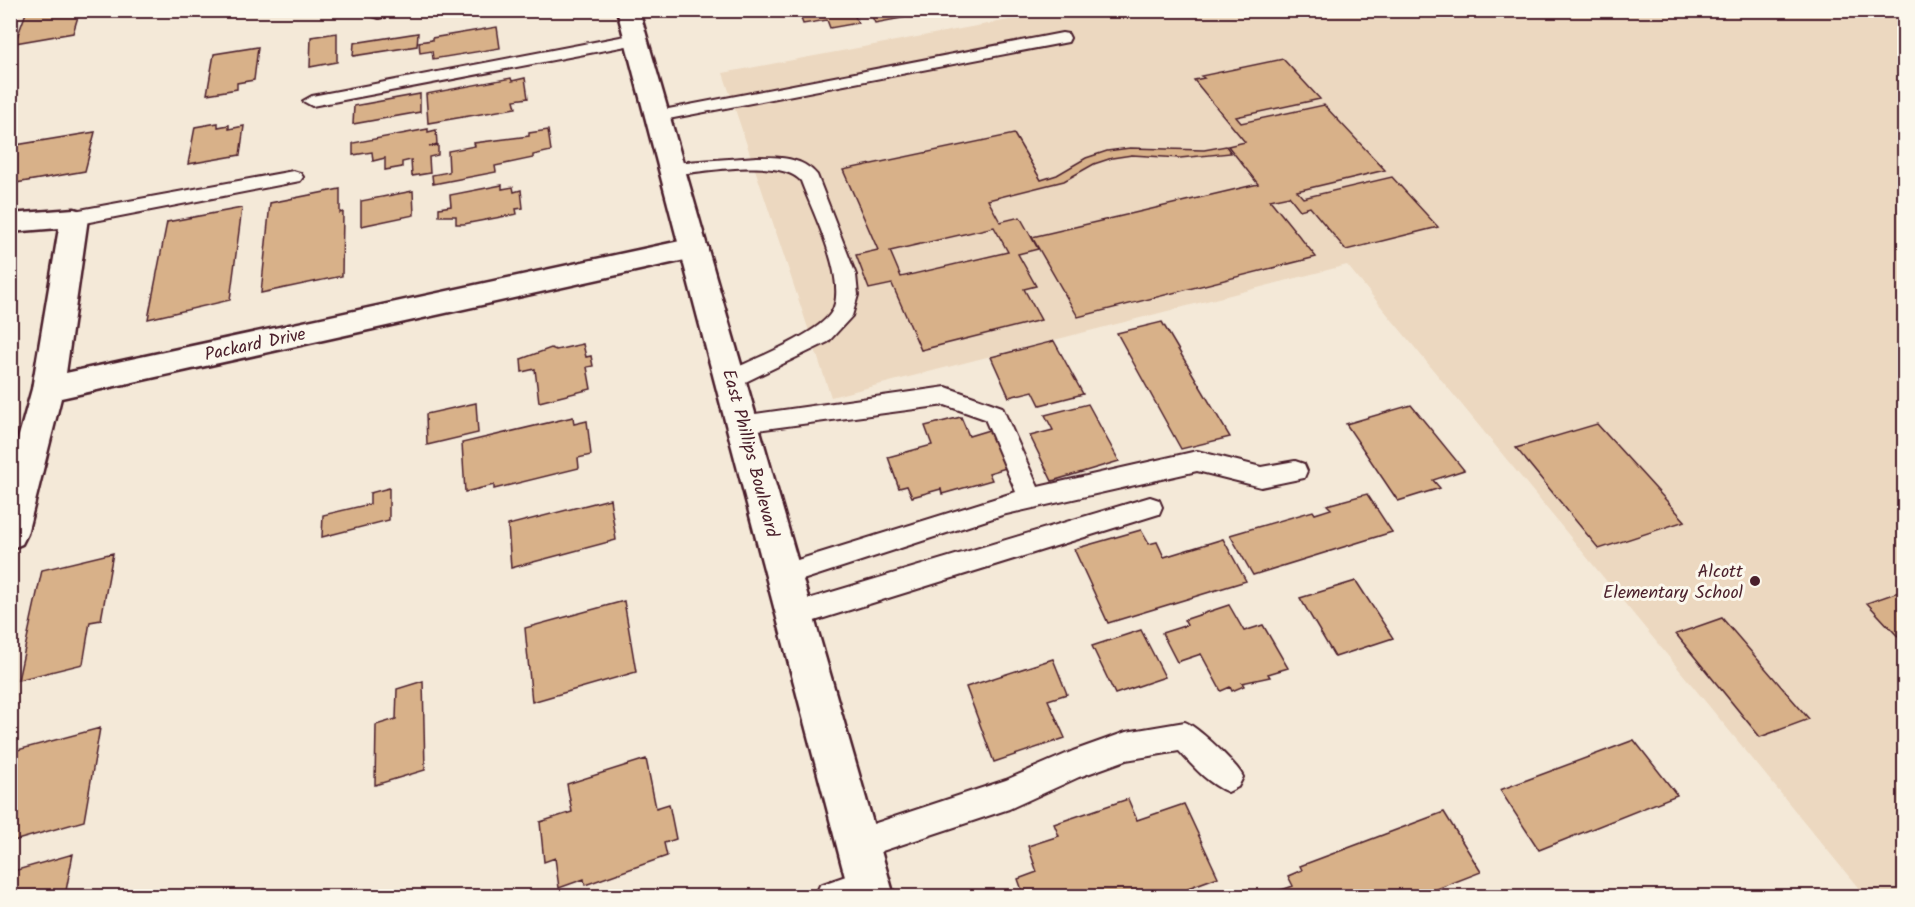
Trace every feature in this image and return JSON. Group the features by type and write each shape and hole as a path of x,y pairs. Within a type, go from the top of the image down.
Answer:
{"street":[{"name":"East Phillips Boulevard","path":"628,10 870,890"},
{"path":"10,224 74,218 48,389 10,534"},
{"name":"Packard Drive","path":"48,389 694,248"}],"lane":[{"path":"658,116 1062,38"},
{"path":"312,101 636,39"},
{"path":"672,169 752,163 800,168 810,179 846,275 846,295 841,316 820,336 731,380"},
{"path":"74,218 293,177"},
{"path":"742,423 946,396 993,413 1031,498"},
{"path":"784,575 1031,498 1197,461 1261,477 1295,471"},
{"path":"795,615 1150,507"},
{"path":"858,844 1009,794 1073,765 1126,746 1185,736 1215,768 1228,777"},
{"path":"831,897 870,890"}],"shaded area":[{"name":"Alcott Elementary School","path":"1058,11 1904,11 1904,896 1865,896 1347,265 831,397 723,73"}],"building":[{"path":"27,10 80,10 73,33 15,43"},
{"path":"798,10 852,10 858,23 830,28 827,20 803,24"},
{"path":"869,10 928,10 929,13 875,23"},
{"path":"497,27 500,48 433,59 432,51 420,53 419,42"},
{"path":"337,33 337,62 310,67 311,37"},
{"path":"418,33 417,46 353,56 354,43"},
{"path":"258,47 254,80 237,83 237,89 207,94 214,54"},
{"path":"1283,59 1320,99 1236,117 1241,123 1324,105 1385,170 1297,191 1303,198 1392,177 1438,227 1346,250 1310,207 1300,210 1289,196 1270,200 1316,257 1078,317 1032,237 1258,184 1228,146 1245,142 1194,80 1204,78 1201,76"},
{"path":"511,78 512,81 525,78 528,98 514,100 516,108 428,123 426,94"},
{"path":"420,94 420,112 353,124 354,106"},
{"path":"218,123 218,127 229,125 229,129 244,126 240,155 188,164 195,127"},
{"path":"428,129 428,132 436,130 437,144 429,147 438,145 438,155 429,157 430,173 412,176 411,160 402,162 402,167 385,170 385,158 373,161 372,152 353,155 353,143"},
{"path":"548,130 551,151 533,155 533,158 495,166 496,172 433,184 432,175 449,172 448,151 475,146 474,143 529,136 529,133"},
{"path":"95,132 85,171 10,184 10,146"},
{"path":"1014,134 1041,180 1057,175 1086,158 1107,151 1130,148 1204,150 1226,146 1231,153 1180,158 1132,155 1112,158 1094,164 1064,181 988,200 1000,222 1020,217 1038,249 1018,254 1036,286 1024,289 1041,320 921,350 892,284 869,289 856,255 878,250 843,170","holes":["994,227 1008,252 901,277 890,251"]},
{"path":"502,185 502,189 513,187 514,192 521,190 523,208 516,209 517,214 464,224 456,224 456,216 439,216 439,208 451,206 450,195"},
{"path":"340,189 340,213 343,212 342,276 261,293 270,203"},
{"path":"413,191 414,215 361,226 361,201"},
{"path":"242,208 230,300 148,319 167,222"},
{"path":"1162,322 1230,437 1181,449 1117,333"},
{"path":"1054,341 1083,394 1040,405 1033,391 1009,397 991,357"},
{"path":"583,344 586,357 591,356 593,366 587,367 591,389 539,402 535,369 522,372 521,359 551,348 556,350"},
{"path":"476,403 478,433 427,445 426,414"},
{"path":"1088,404 1119,461 1052,481 1030,436 1053,430 1045,415"},
{"path":"1411,405 1464,470 1433,480 1440,488 1398,501 1346,424"},
{"path":"573,417 574,424 587,421 591,455 578,458 579,468 494,489 494,485 465,492 462,443"},
{"path":"961,417 969,436 989,430 1006,468 989,473 992,480 942,494 941,489 912,497 907,486 899,488 888,457 932,445 925,426"},
{"path":"1597,424 1685,521 1599,549 1516,448"},
{"path":"389,488 389,520 322,537 323,515 370,504 370,493"},
{"path":"1367,494 1392,532 1253,575 1230,535 1313,511 1315,514 1331,509 1327,505"},
{"path":"610,499 616,540 511,568 508,525"},
{"path":"1141,530 1149,544 1157,542 1164,557 1223,539 1246,581 1108,623 1074,549"},
{"path":"113,553 101,620 90,622 83,664 18,680 42,570"},
{"path":"1356,581 1393,638 1335,657 1300,598"},
{"path":"1904,590 1904,643 1867,603"},
{"path":"624,601 636,672 532,702 525,628"},
{"path":"1229,605 1244,631 1263,625 1288,668 1268,674 1270,677 1242,683 1244,686 1232,691 1230,687 1221,691 1201,654 1177,662 1162,633 1187,625 1184,620"},
{"path":"1722,618 1809,719 1760,737 1676,634"},
{"path":"1141,630 1165,677 1115,694 1092,646"},
{"path":"1053,659 1067,694 1048,700 1065,738 994,762 966,687"},
{"path":"423,681 425,770 375,785 376,725 396,719 397,689"},
{"path":"100,728 84,821 10,842 10,752"},
{"path":"1634,740 1677,795 1539,850 1500,790"},
{"path":"646,759 656,808 669,804 676,839 664,843 667,856 585,885 584,879 559,888 555,858 544,862 540,822 572,812 567,784"},
{"path":"1128,799 1137,820 1184,804 1218,877 1188,888 1190,891 1175,896 1024,896 1018,879 1037,872 1028,846 1059,836 1054,824"},
{"path":"1444,812 1481,872 1419,896 1264,896 1293,886 1288,876 1302,870 1300,866"},
{"path":"73,854 65,896 10,896 10,872"}],"place":[{"name":"Alcott Elementary School","path":"1755,581"}]}
